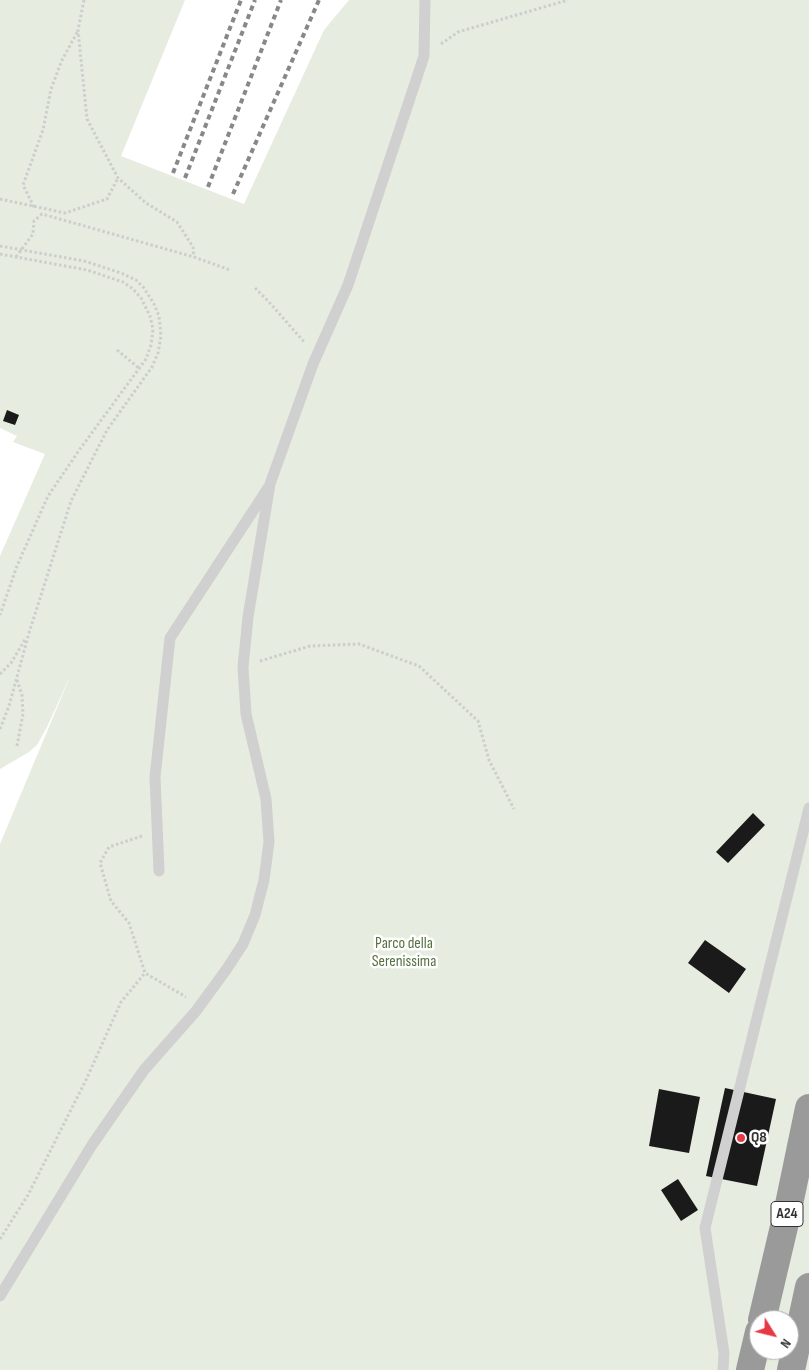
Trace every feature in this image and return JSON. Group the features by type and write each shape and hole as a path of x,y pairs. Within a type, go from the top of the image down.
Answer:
{"highway":[{"name":"A24","path":"764,1310 809,1108"},
{"path":"791,1370 809,1287"}],"lane":[{"path":"0,1296 92,1145 144,1070 200,1005 226,970 243,944 255,915 264,880 269,842 266,799 246,714 243,667 248,617 270,484 313,364 348,285 424,56 426,0"},
{"path":"159,871 155,777 170,638 270,484"},
{"path":"722,1370 724,1353 704,1228 809,808"}],"path":[{"path":"34,207 23,185 43,130 50,89 62,60 78,30 84,0"},
{"path":"424,56 458,32 568,0"},
{"path":"78,30 87,119 118,178 146,203 177,222 193,247 194,257"},
{"path":"0,199 65,214 107,199 118,178"},
{"path":"16,257 33,234 34,221 42,214 194,257 230,270"},
{"path":"0,246 84,261 136,280 144,288 154,304 159,316 161,336 158,353 152,367 107,430 71,501 29,633 9,706 0,729"},
{"path":"0,254 87,270 123,282 141,298 150,316 152,329 151,346 140,369 80,449 48,496 17,566 0,615"},
{"path":"255,288 305,343 313,364"},
{"path":"117,350 140,369"},
{"path":"0,674 18,654 29,633"},
{"path":"243,667 310,646 358,644 419,666 478,721 489,760 514,809"},
{"path":"16,679 22,695 23,714 17,746"},
{"path":"157,832 109,846 100,862 111,901 129,923 145,972 200,1005"},
{"path":"0,1239 28,1195 82,1089 121,1002 145,972"}],"green space":[{"name":"Parco della Serenissima","path":"0,0 185,0 121,156 244,204 324,30 349,0 809,0 809,1370 0,1370 0,844 72,672 37,745 29,752 0,769 0,556 45,454 13,442 17,436 0,428"}],"building":[{"path":"7,410 19,415 15,425 3,421"},
{"path":"753,813 765,825 728,863 716,852"},
{"path":"705,940 746,969 729,993 688,963"},
{"name":"Q8","path":"725,1088 776,1099 757,1186 706,1176"},
{"path":"659,1089 700,1097 689,1153 649,1146"},
{"path":"678,1179 698,1210 681,1221 661,1190"}],"railway":[{"path":"173,173 241,0"},
{"path":"185,178 255,0"},
{"path":"208,187 281,0"},
{"path":"233,194 319,0"}],"place":[{"name":"Q8","path":"741,1138"}]}
